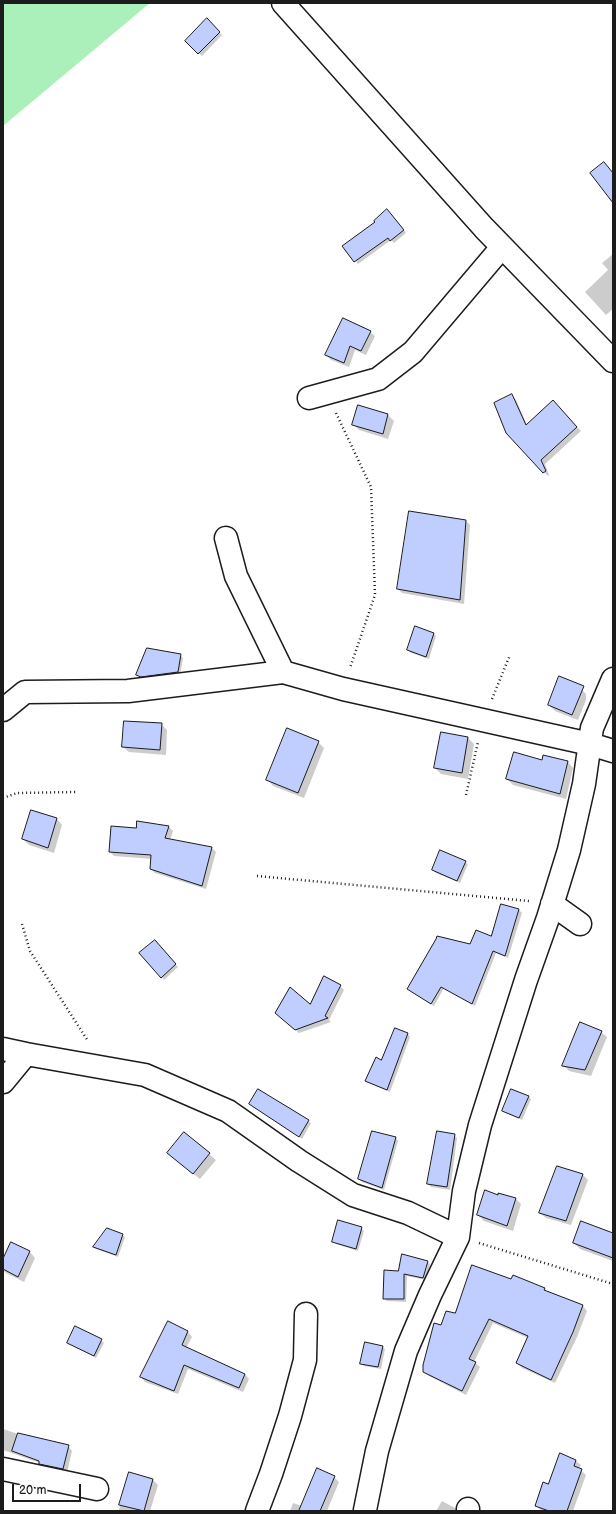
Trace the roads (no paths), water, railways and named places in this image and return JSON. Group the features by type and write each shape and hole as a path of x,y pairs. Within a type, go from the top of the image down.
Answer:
{"street":[{"path":"283,3 484,228 613,361"},
{"path":"309,398 378,379 413,352 502,247"},
{"path":"226,538 236,576 284,672"},
{"path":"3,710 25,692 128,691 284,672 343,689 590,744 613,751"},
{"path":"365,1510 377,1451 406,1351 430,1295 458,1237 464,1191 480,1125 569,850 584,784 592,728 613,679"},
{"path":"552,904 580,924"},
{"path":"3,1050 145,1075 228,1111 299,1162 353,1196 408,1213 458,1237"},
{"path":"3,1082 26,1054"},
{"path":"256,1511 271,1474 290,1416 305,1360 306,1314"},
{"path":"3,1469 97,1489"}]}
